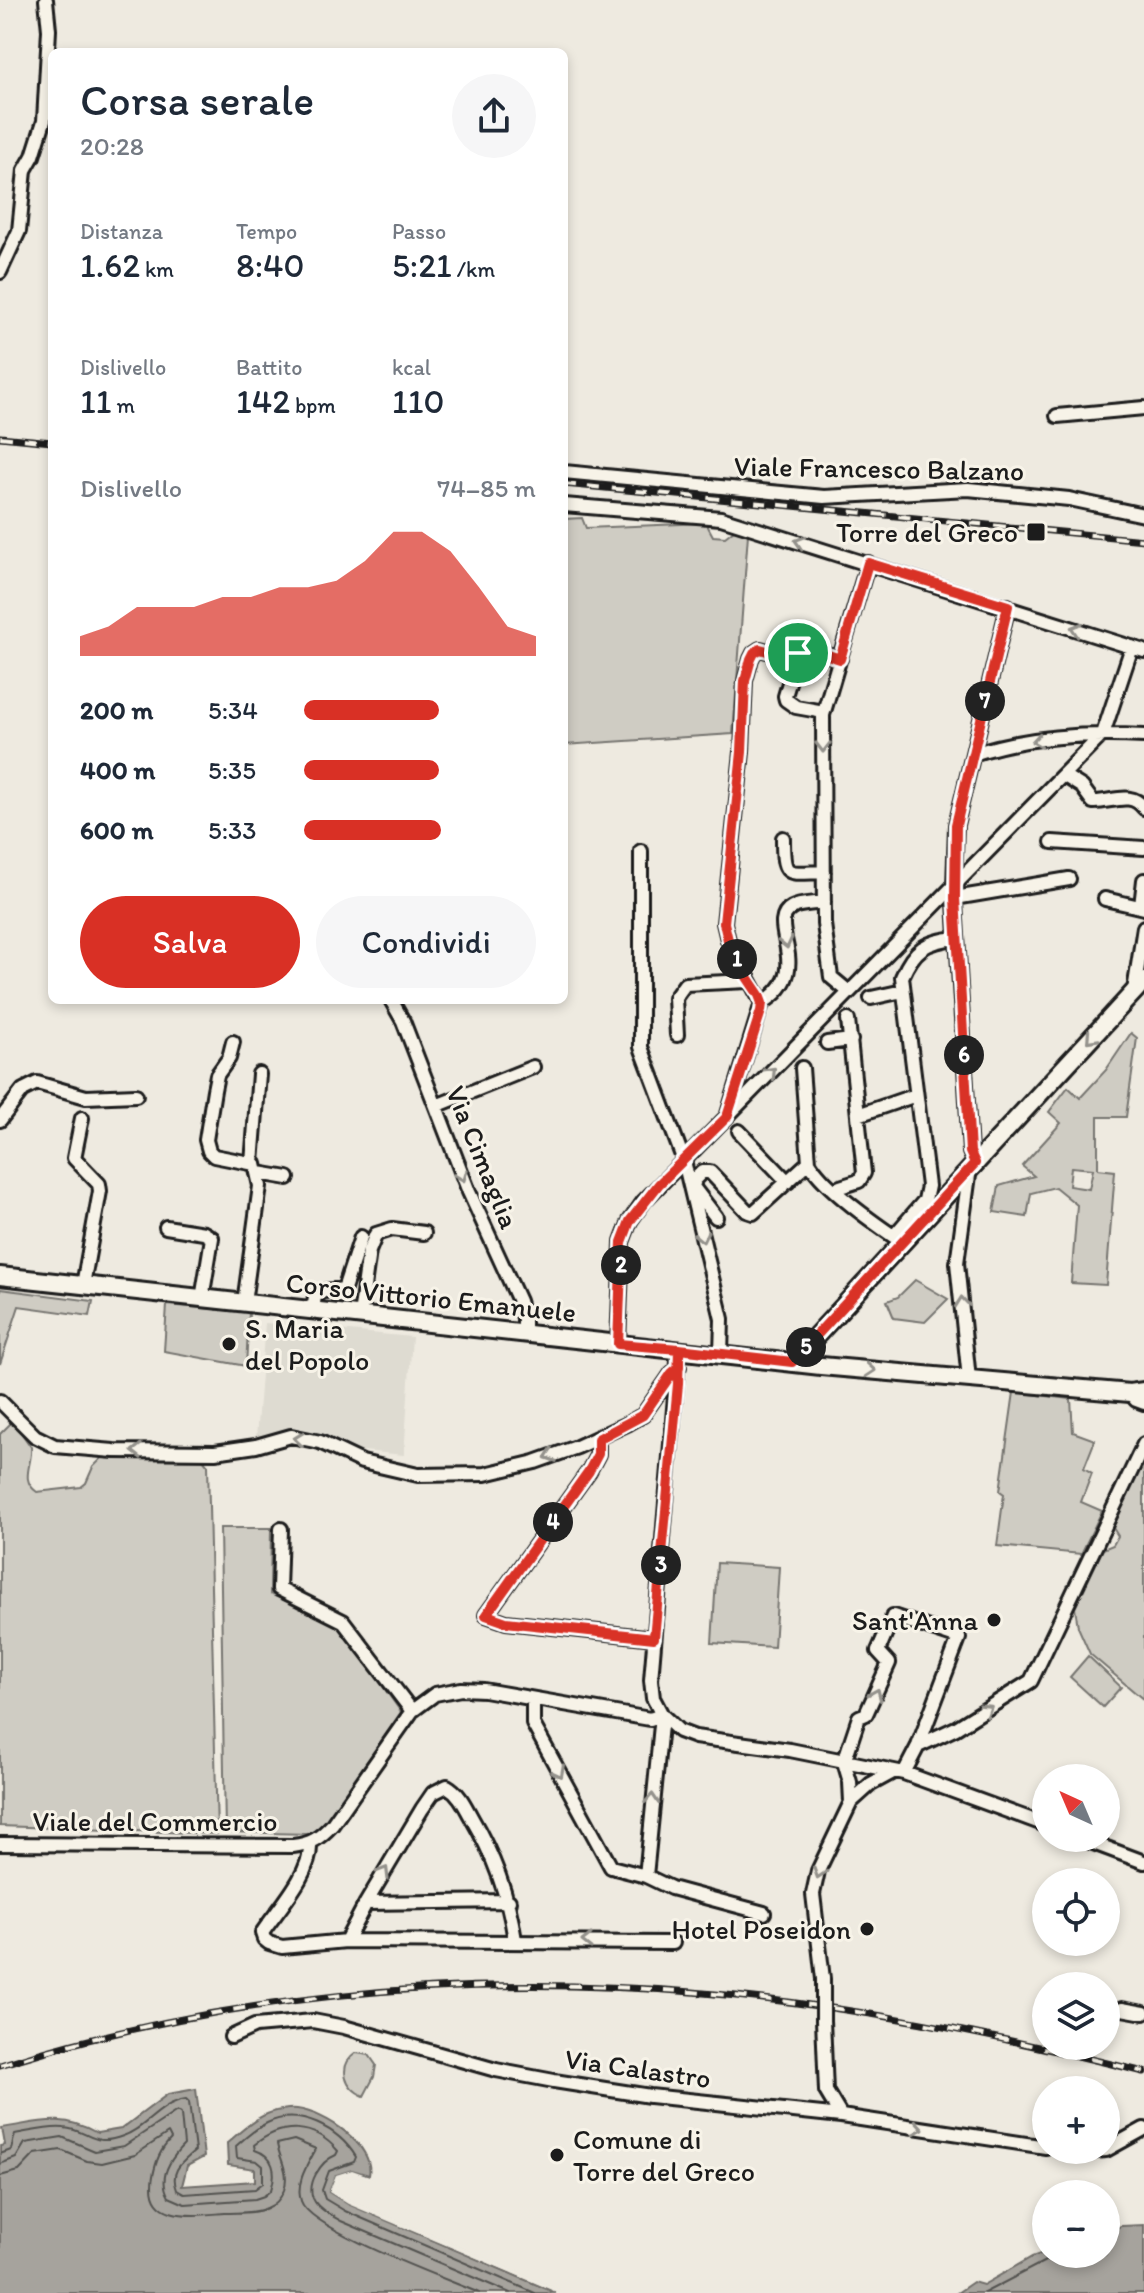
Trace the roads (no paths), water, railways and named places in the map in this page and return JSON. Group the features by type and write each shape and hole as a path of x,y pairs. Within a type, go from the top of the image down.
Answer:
{"main road":[{"path":"792,1362 898,1239 972,1165 1139,986"},
{"name":"Corso Vittorio Emanuele","path":"0,1276 792,1362 1137,1392"}],"street":[{"path":"46,0 48,48"},
{"path":"0,272 19,231 25,170 44,121 48,48"},
{"path":"1057,416 1144,408"},
{"name":"Viale Francesco Balzano","path":"568,472 824,497 968,489 1069,499 1144,515"},
{"path":"568,505 721,518 1138,649 1103,734 955,892 849,992 644,1201 630,1221 622,1242 618,1344"},
{"path":"849,992 831,977 824,924 824,712 868,563"},
{"path":"969,1379 957,1263 972,1165 957,938 956,825 1008,606"},
{"path":"762,1003 728,940 724,923 740,768 745,681 751,659 760,649 785,656 816,651 840,659"},
{"path":"798,653 786,700 796,707 824,712"},
{"path":"973,754 1048,739 1103,734 1144,736"},
{"path":"1063,775 1082,787 1093,802 1122,798 1137,801 1144,808"},
{"path":"783,838 783,865 786,870 793,873 824,872"},
{"path":"1052,842 1144,848"},
{"path":"641,851 641,1047 684,1161 722,1319 721,1354"},
{"path":"955,892 1069,879"},
{"path":"1105,899 1142,907 1144,880"},
{"path":"727,1117 762,1003 778,992 789,975 789,956 782,925 785,915 798,905 824,902"},
{"path":"1139,986 1144,927"},
{"path":"802,1068 809,1162 827,1182 898,1239 927,1196 926,1160 902,977 911,957 926,945 957,938"},
{"path":"677,1035 675,998 685,984 748,981"},
{"path":"871,998 903,991"},
{"name":"Via Cimaglia","path":"393,1004 403,1021 469,1192 519,1301 524,1333"},
{"path":"840,1187 863,1178 848,1020"},
{"path":"827,1043 851,1040"},
{"path":"233,1042 229,1058 217,1075 206,1140 209,1151 214,1156 288,1178"},
{"path":"436,1106 533,1067"},
{"path":"244,1303 259,1198 255,1168 259,1074"},
{"path":"0,1120 23,1090 37,1083 86,1097 136,1095"},
{"path":"858,1115 916,1095"},
{"path":"82,1118 74,1158 99,1184 100,1191 83,1285"},
{"path":"739,1131 788,1182"},
{"path":"716,1217 693,1187 695,1179 702,1172 710,1172 749,1213 757,1212 809,1162"},
{"path":"166,1227 204,1233 212,1238 202,1299"},
{"path":"360,1316 369,1251 376,1234 392,1229 424,1233"},
{"path":"313,1310 315,1296 319,1293 344,1289 361,1237"},
{"path":"679,1349 651,1680 653,1698 662,1715 679,1731 695,1737 790,1750 898,1772 1032,1820"},
{"path":"0,1401 35,1436 55,1446 114,1451 215,1452 256,1446 291,1436 303,1437 362,1462 418,1475 485,1474 535,1462 598,1439 643,1415 679,1367"},
{"path":"1137,1392 1136,1400 1144,1403"},
{"path":"598,1439 598,1454 589,1471 486,1615 506,1622 654,1638"},
{"path":"918,1746 956,1728 1031,1681 1144,1444"},
{"path":"281,1529 279,1589 343,1621 412,1711"},
{"path":"841,2116 826,2091 823,1979 813,1894 818,1871 851,1802 871,1784 898,1772 918,1746 959,1638 893,1616 878,1651 889,1663 866,1714 859,1717 844,1762 850,1782 851,1802"},
{"path":"662,1715 650,1719 484,1690 461,1689 435,1694 412,1711 332,1825 322,1837 310,1844 311,1856 305,1871 262,1933 264,1939 282,1947 346,1941 673,1943"},
{"path":"533,1700 533,1724 611,1867 646,1876 671,1888 764,1913"},
{"path":"646,1876 662,1715"},
{"path":"346,1941 433,1793 447,1786 456,1791 485,1840 509,1901 515,1940"},
{"name":"Viale del Commercio","path":"0,1844 310,1844"},
{"path":"1117,1852 1144,1862"},
{"path":"366,1903 509,1901"},
{"path":"1122,2009 1144,2013"},
{"name":"Via Calastro","path":"231,2037 255,2026 313,2021 496,2070 554,2081 650,2096 841,2116 1032,2145"},
{"path":"803,2112 820,2100 826,2091"},
{"path":"1120,2142 1144,2129"}],"water":[{"path":"196,2089 204,2157 187,2166 182,2186 255,2181 255,2169 228,2165 227,2143 267,2114 290,2109 308,2111 345,2132 364,2152 369,2164 369,2175 352,2170 336,2175 329,2192 348,2204 556,2293 0,2293 0,2146 5,2145 2,2128 61,2121 97,2133 121,2129 168,2094"},
{"path":"1144,2225 1144,2293 957,2293 973,2282 983,2285 1032,2257 1032,2268 1120,2268 1121,2226"}],"railway":[{"path":"0,437 48,442"},
{"path":"568,484 1144,540"},
{"path":"0,2065 170,2021 256,2006 430,1988 517,1986 692,1992 806,2004 976,2034 1144,2072"}],"place":[{"name":"Torre del Greco","path":"1036,532"},
{"name":"S. Maria del Popolo","path":"229,1344"},
{"name":"Sant'Anna","path":"994,1620"},
{"name":"Hotel Poseidon","path":"867,1929"},
{"name":"Comune di Torre del Greco","path":"557,2155"}]}
